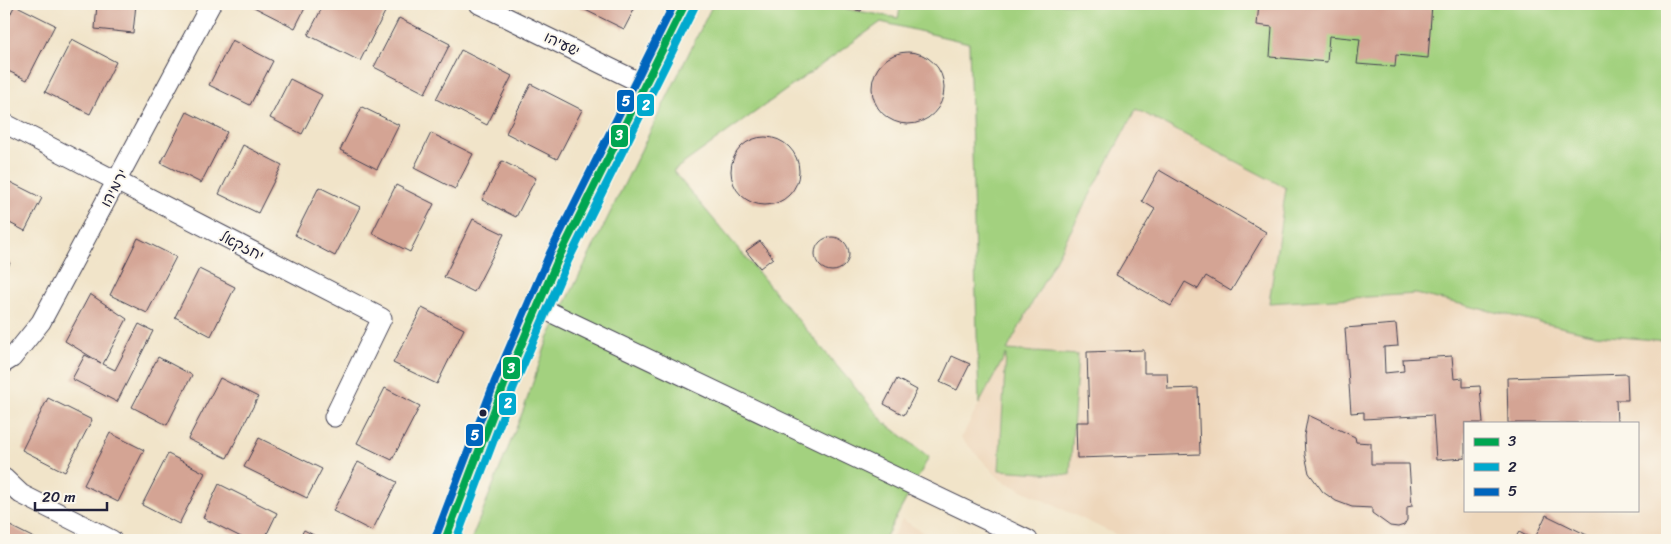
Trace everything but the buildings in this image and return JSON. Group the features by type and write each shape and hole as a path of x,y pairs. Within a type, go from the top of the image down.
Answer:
{"street":[{"name":"ירמיהו","path":"4,363 12,358 42,322 211,4"},
{"name":"ישעיהו","path":"479,4 645,85"},
{"path":"445,540 537,306 559,257 685,4"},
{"name":"יחזקאל","path":"4,123 382,318 334,417"},
{"path":"537,306 1028,540"},
{"path":"4,478 21,494 112,540"}],"shaded area":[{"path":"1136,109 1286,188 1269,303 1416,294 1596,335 1667,341 1667,540 1127,540 1001,480 961,438"},
{"path":"902,519 924,533 940,540 891,540"}],"green space":[{"path":"713,4 818,4 898,18 901,4 1667,4 1667,341 1596,335 1416,294 1269,303 1286,188 1136,109 1007,350 1078,355 1070,475 999,470 1006,354 979,404 969,43 881,22 673,171 884,422 929,457 884,540 471,540 523,411 548,339"}],"transit line":[{"name":"5","path":"436,536 495,381 550,253 674,4"},
{"name":"3","path":"445,540 504,385 559,257 685,4"},
{"name":"2","path":"456,540 513,389 568,261 694,8"}]}
